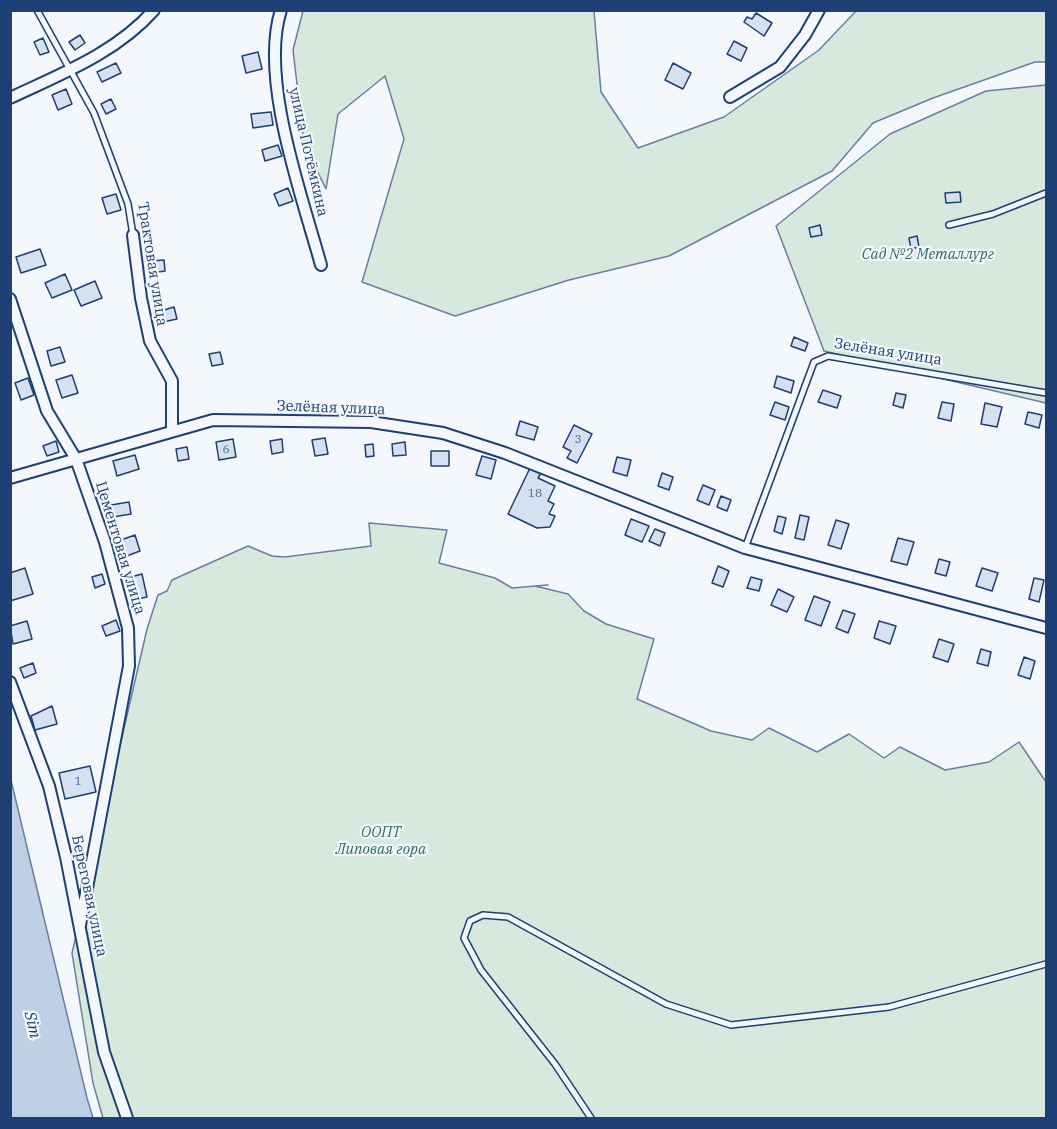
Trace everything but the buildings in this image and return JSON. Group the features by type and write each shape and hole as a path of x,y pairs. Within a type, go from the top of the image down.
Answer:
{"street":[{"path":"10,98 69,72 139,27 154,10"},
{"name":"улица Потёмкина","path":"281,10 275,28 277,98 321,265"},
{"path":"730,97 780,67 805,35 819,10"},
{"name":"Трактовая улица","path":"133,235 141,298 150,341 172,381 172,429"},
{"name":"Цементовая улица","path":"10,298 47,411 76,459 105,542 128,628 129,666 80,924"},
{"name":"Зелёная улица","path":"10,478 172,429 213,420 371,422 443,433 505,453 745,548 1047,628"},
{"name":"Береговая улица","path":"10,682 49,786 80,924 104,1052 127,1119"}],"lane":[{"name":"Трактовая улица","path":"37,10 58,46 69,72 94,113 128,204 133,235"},
{"path":"949,225 993,214 1047,193"},
{"name":"Зелёная улица","path":"745,548 814,362 828,356 1047,393"},
{"path":"591,1119 555,1064 481,970 464,938 470,921 483,915 508,917 666,1004 730,1025 889,1007 1047,964"}],"green space":[{"path":"303,11 594,11 601,92 638,148 724,117 819,50 856,11 1046,11 1046,62 1035,62 933,98 873,123 832,171 669,256 569,280 455,316 362,282 404,139 385,76 338,114 326,189 304,144 293,50"},
{"name":"Сад №2 Металлург","path":"1046,85 1046,403 824,351 776,226 890,134 986,91"},
{"name":"ООПТ Липовая гора","path":"369,523 447,530 439,563 495,578 512,588 535,586 568,594 584,611 606,624 654,639 637,699 711,731 752,740 769,728 817,752 849,734 884,758 900,747 945,770 989,762 1019,742 1046,782 1046,1118 103,1118 93,1083 72,953 147,629 158,595 167,591 172,580 248,546 272,556 285,557 371,546"}],"water":[{"name":"Sim","path":"10,776 87,1098 93,1118 11,1118"}]}
